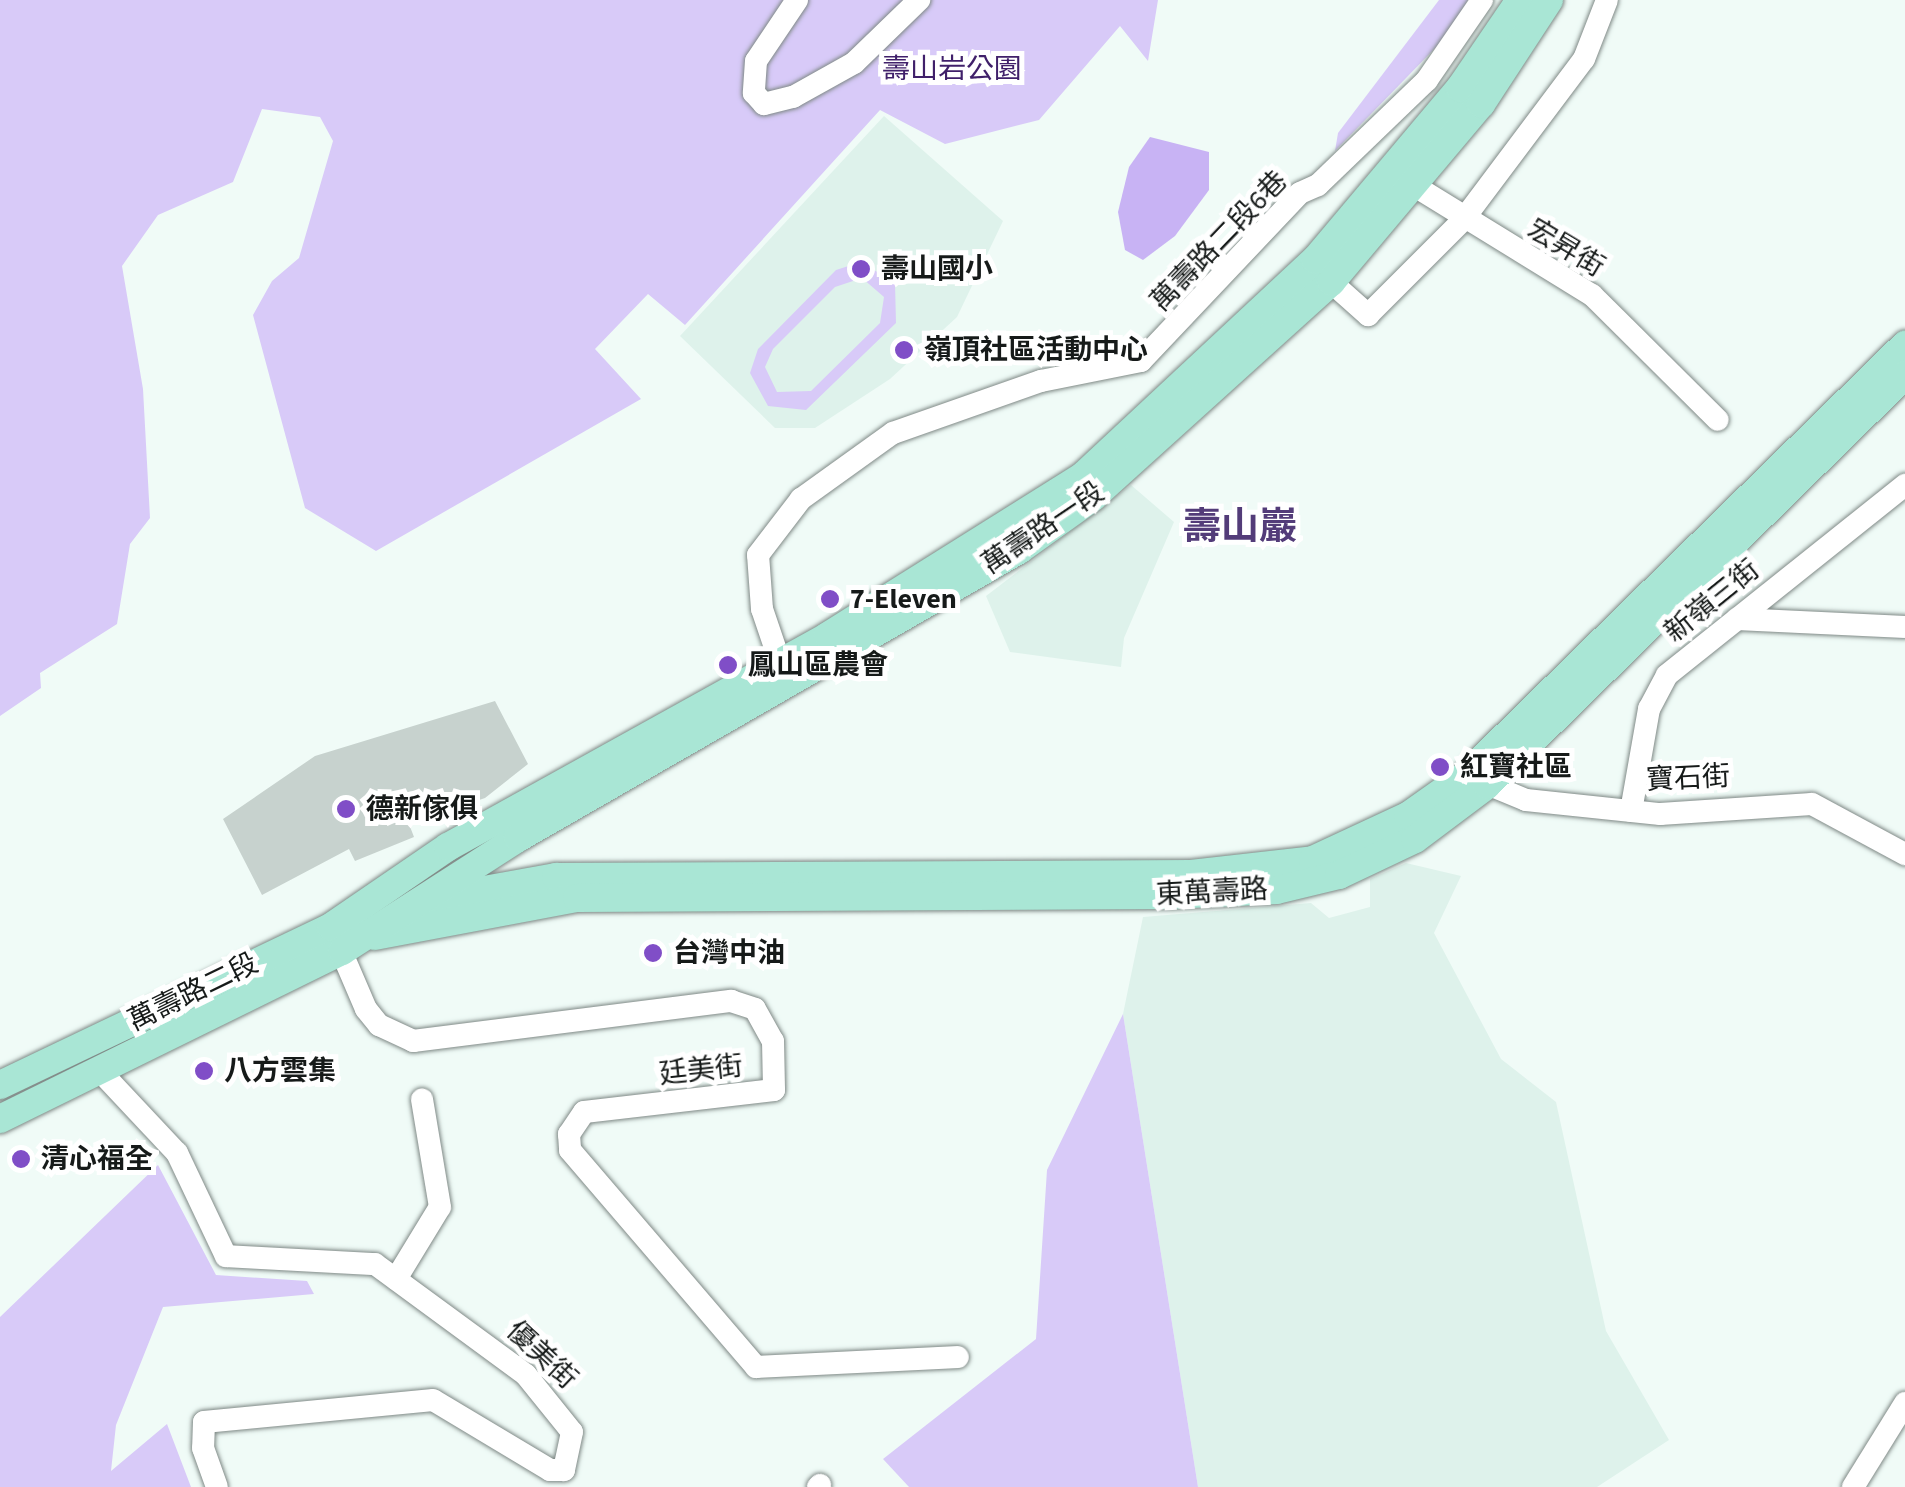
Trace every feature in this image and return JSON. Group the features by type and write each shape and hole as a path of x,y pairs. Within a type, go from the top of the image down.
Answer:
{"main road":[{"name":"萬壽路一段","path":"345,939 416,902 784,675 1010,528 1166,405 1327,247 1460,88 1520,0"},
{"name":"萬壽路一段","path":"383,895 448,847 1019,550 1093,497 1332,282 1481,104 1549,0"},
{"name":"東萬壽路","path":"383,895 416,902 542,880 1267,869 1356,843 1476,780 1905,345"},
{"name":"東萬壽路","path":"345,939 577,898 1277,890 1339,875 1415,839 1905,375"},
{"path":"518,838 542,880"},
{"name":"萬壽路二段","path":"0,1119 100,1071 345,939 383,895"},
{"name":"萬壽路二段","path":"0,1085 345,939"}],"street":[{"path":"797,0 756,61 754,94 764,104 793,98 854,63 920,0"},
{"name":"萬壽路二段6巷","path":"784,675 758,554 801,499 893,433 1042,381 1141,361 1300,192 1318,185 1428,80 1482,0"},
{"path":"1332,282 1368,315 1463,220 1584,59 1607,0"},
{"name":"宏昇街","path":"1413,185 1463,220 1592,295 1718,420"},
{"name":"新嶺三街","path":"1631,811 1654,691 1737,619 1905,486"},
{"path":"1737,619 1905,627"},
{"name":"寶石街","path":"1476,780 1526,800 1631,811 1812,804 1905,854"},
{"name":"廷美街","path":"345,939 373,1017 413,1041 731,1000 755,1008 773,1041 774,1090 584,1112 569,1134 570,1150 756,1367 958,1357"},
{"name":"優美街","path":"100,1071 177,1153 234,1262 376,1264 462,1324 560,1410 572,1432 564,1470 532,1464 434,1400 204,1422 217,1487"},
{"path":"396,1279 440,1206 422,1099"},
{"path":"1853,1487 1905,1403"}],"shaded area":[{"name":"壽山國小","path":"884,116 1003,221 957,317 890,379 815,428 775,428 680,336"},
{"path":"1150,137 1209,152 1209,190 1175,236 1143,260 1125,250 1118,212 1129,167"},
{"path":"1131,485 1174,522 1124,638 1121,667 1010,652 986,596"},
{"path":"1406,863 1461,876 1434,933 1501,1059 1556,1102 1606,1331 1669,1440 1597,1487 1198,1487 1123,1014 1143,917 1311,903 1329,918 1370,907 1370,879"}],"green space":[{"name":"壽山岩公園","path":"0,0 1158,0 1148,61 1120,26 1039,120 945,144 880,110 685,325 648,294 595,349 641,399 376,551 305,508 253,315 272,281 299,258 333,141 320,117 262,109 233,182 158,215 122,266 143,389 150,518 130,544 117,624 40,673 41,688 0,716"},
{"path":"1439,0 1468,0 1444,39 1335,151 1338,133"},
{"path":"861,262 895,283 896,323 806,410 768,406 750,373 758,349 836,270","holes":["862,278 884,297 880,323 811,391 777,392 765,367 773,349 835,287"]},
{"path":"1123,1014 1198,1487 909,1487 883,1459 1036,1339 1047,1170"},
{"path":"158,1165 216,1275 307,1281 314,1294 163,1307 116,1425 111,1471 167,1424 191,1487 0,1487 0,1317"}],"building":[{"name":"德新傢俱","path":"495,701 528,764 485,798 409,824 414,837 355,861 349,849 262,895 223,819 315,756"}],"place":[{"name":"壽山國小","path":"861,269"},
{"name":"嶺頂社區活動中心","path":"904,350"},
{"name":"7-Eleven","path":"830,599"},
{"name":"鳳山區農會","path":"728,665"},
{"name":"紅寶社區","path":"1440,767"},
{"name":"德新傢俱","path":"346,809"},
{"name":"台灣中油","path":"653,953"},
{"name":"八方雲集","path":"204,1071"},
{"name":"清心福全","path":"21,1159"}],"district":[{"name":"壽山巖","path":"1240,528"}]}
